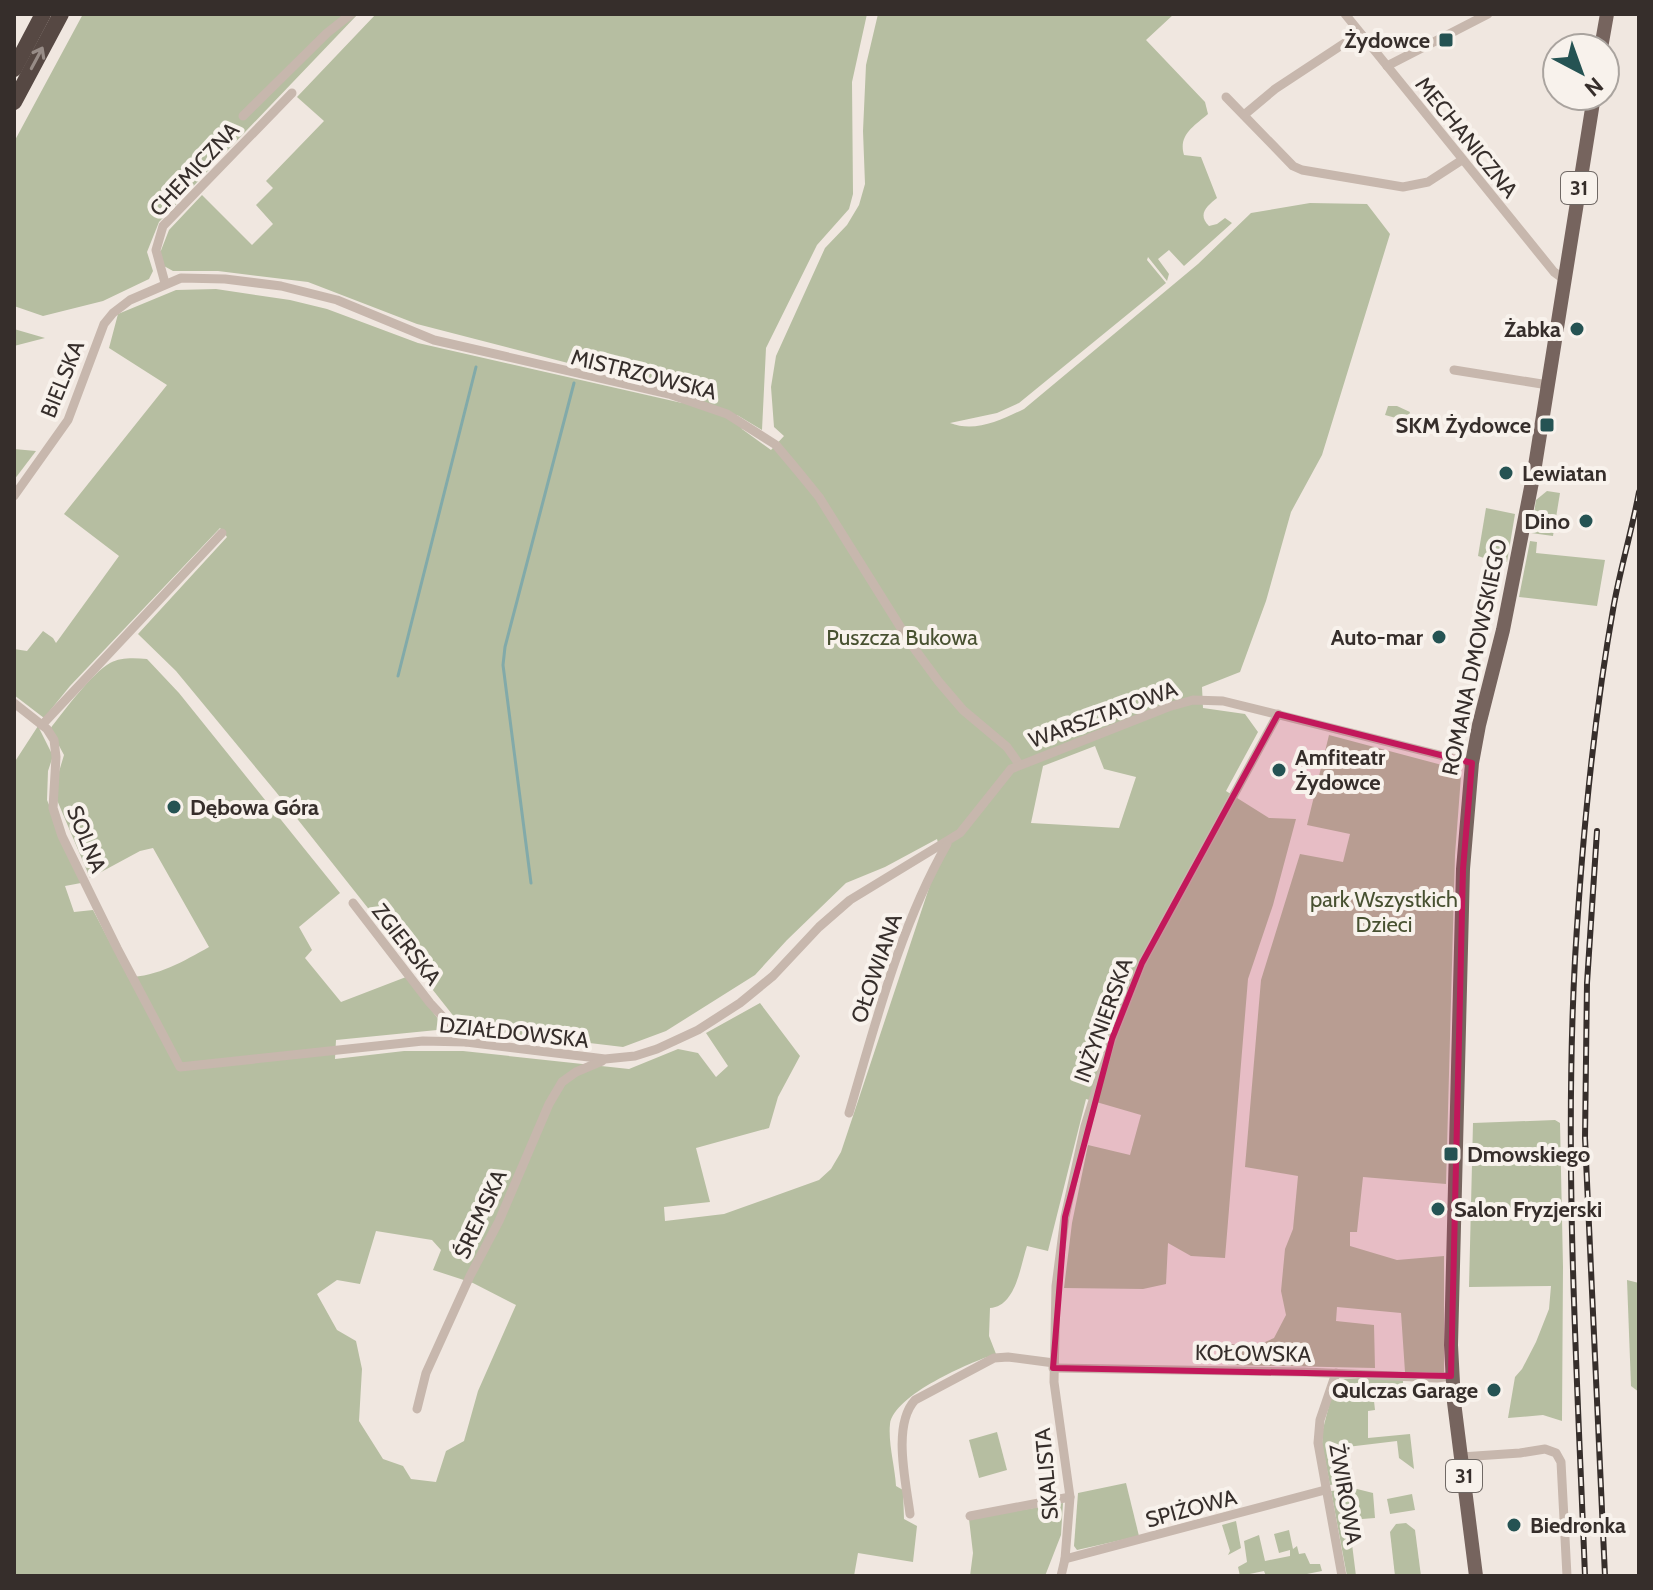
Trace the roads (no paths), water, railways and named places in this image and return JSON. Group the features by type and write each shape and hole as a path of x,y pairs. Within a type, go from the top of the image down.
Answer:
{"highway":[{"path":"14,69 43,14"},
{"path":"14,102 61,14"}],"main road":[{"name":"ROMANA DMOWSKIEGO","path":"1451,1376 1463,869 1472,763 1506,615 1548,385 1591,112"},
{"name":"31","path":"1451,1376 1476,1576"}],"street":[{"name":"CHEMICZNA","path":"243,116 316,43 351,14"},
{"name":"MECHANICZNA","path":"1345,14 1554,272 1565,280"},
{"path":"1387,66 1488,14"},
{"path":"1244,115 1275,89 1360,33"},
{"name":"CHEMICZNA","path":"165,283 156,250 163,226 292,93"},
{"path":"1226,97 1293,166 1302,170 1403,187 1428,182 1462,160"},
{"name":"MISTRZOWSKA","path":"113,313 130,300 165,283 187,277 308,291 364,310 434,340 710,407 748,426 776,445 808,483 926,665 963,710 1007,747 1019,764"},
{"name":"BIELSKA","path":"14,496 68,420 100,332 113,313"},
{"path":"1454,370 1548,385"},
{"path":"14,703 42,725 222,533"},
{"name":"WARSZTATOWA","path":"773,976 819,927 850,900 949,841 968,824 1002,778 1019,764 1193,700 1223,701 1472,763"},
{"name":"INŻYNIERSKA","path":"1053,1366 1058,1259 1065,1217 1085,1126 1112,1039 1142,963 1278,714"},
{"name":"SOLNA","path":"42,725 50,733 56,749 53,808 62,836 180,1067"},
{"name":"OŁOWIANA","path":"849,1113 906,934 927,880 949,841"},
{"name":"ZGIERSKA","path":"353,903 430,1003 466,1042"},
{"name":"DZIAŁDOWSKA","path":"180,1067 423,1041 466,1042 605,1059 635,1056 676,1041 740,1003 773,976"},
{"name":"ŚREMSKA","path":"417,1409 426,1373 499,1221 556,1091 576,1072 605,1059"},
{"name":"KOŁOWSKA","path":"910,1514 902,1431 910,1405 920,1396 994,1358 1020,1358 1053,1366 1451,1376"},
{"name":"SKALISTA","path":"1053,1366 1070,1497 1065,1559 1060,1576"},
{"name":"ŻWIROWA","path":"1336,1373 1320,1420 1318,1438 1342,1576"},
{"path":"1461,1457 1545,1449 1556,1453 1561,1462 1567,1576"},
{"name":"SPIŻOWA","path":"1065,1559 1325,1490"},
{"path":"970,1516 1070,1497"}],"waterway":[{"path":"398,676 476,367"},
{"path":"531,883 503,665 505,647 574,383"}],"railway":[{"path":"1585,1576 1571,1190 1575,959 1585,825 1600,692 1614,604 1639,492"},
{"path":"1597,831 1587,983 1585,1138 1605,1576"}],"place":[{"name":"Żydowce","path":"1446,40"},
{"name":"Żabka","path":"1577,329"},
{"name":"SKM Żydowce","path":"1547,425"},
{"name":"Lewiatan","path":"1506,473"},
{"name":"Dino","path":"1586,521"},
{"name":"Auto-mar","path":"1439,637"},
{"name":"Amfiteatr Żydowce","path":"1279,770"},
{"name":"Dębowa Góra","path":"174,807"},
{"name":"Dmowskiego","path":"1451,1154"},
{"name":"Salon Fryzjerski","path":"1438,1209"},
{"name":"Qulczas Garage","path":"1494,1390"},
{"name":"Biedronka","path":"1514,1525"}],"park label":[{"name":"Puszcza Bukowa","path":"902,637"},
{"name":"park Wszystkich Dzieci","path":"1384,912"}]}
